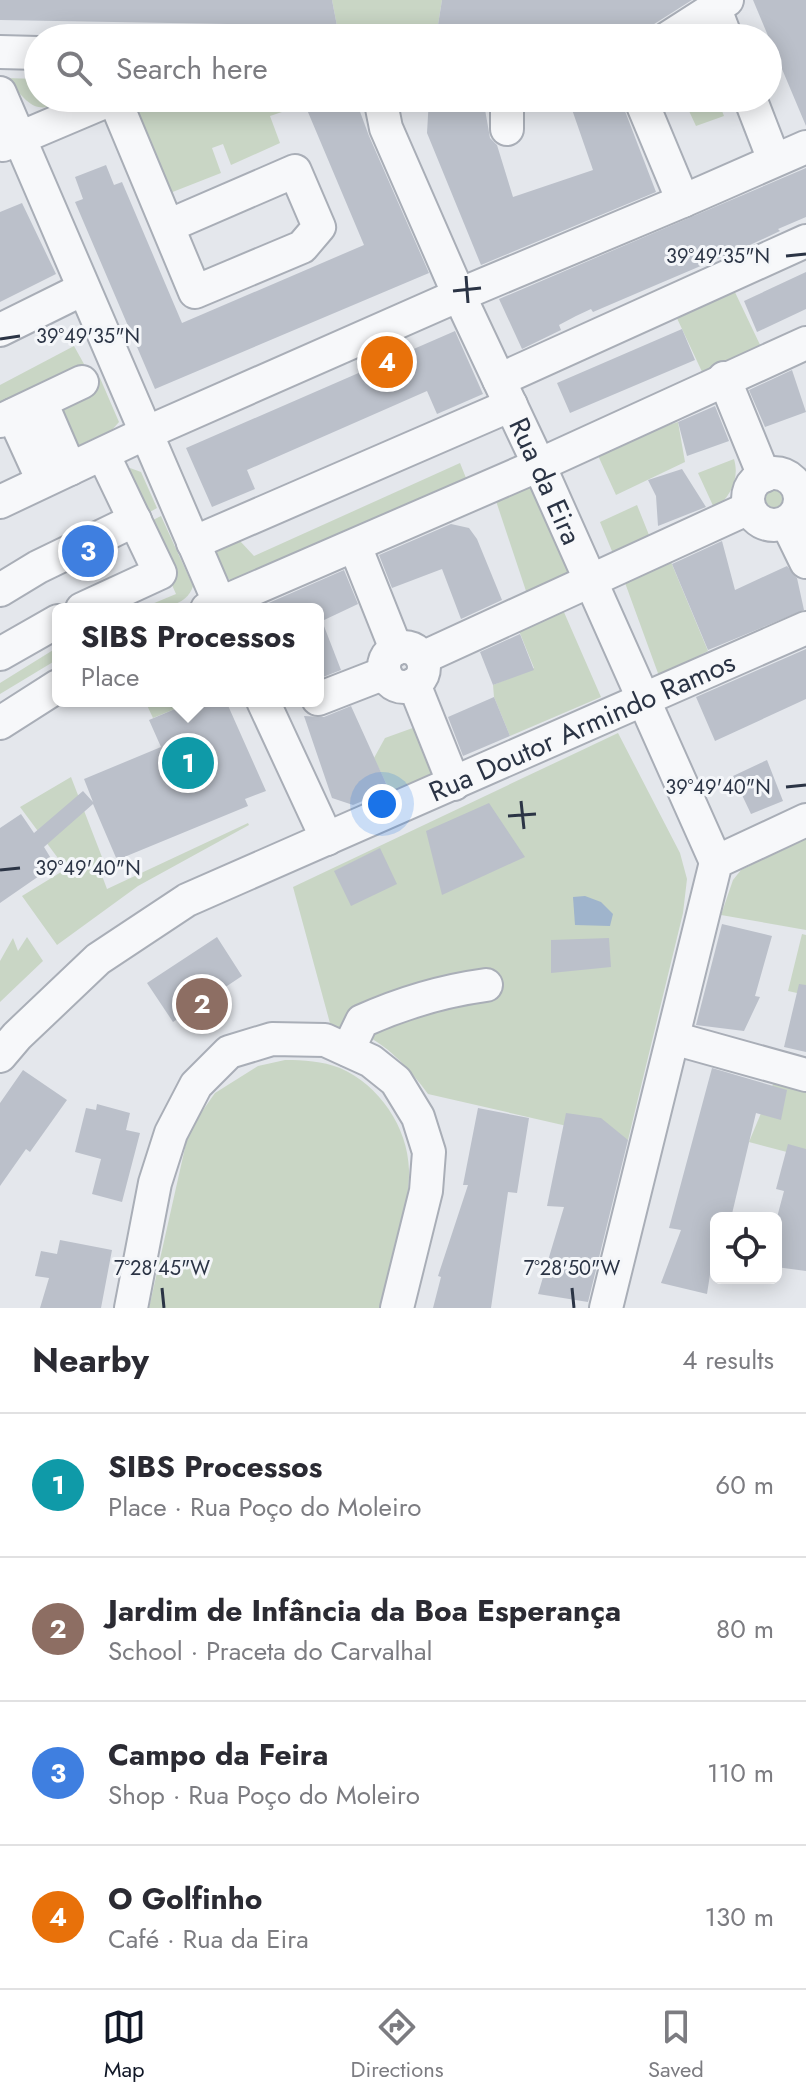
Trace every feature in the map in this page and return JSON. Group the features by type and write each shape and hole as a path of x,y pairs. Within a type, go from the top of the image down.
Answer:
{"street":[{"path":"703,24 723,16"},
{"path":"0,52 24,53"},
{"path":"0,93 10,141 83,289 193,543 215,603"},
{"path":"10,141 80,112"},
{"path":"120,112 195,292 302,247 319,227 295,171 168,226"},
{"name":"Rua da Eira","path":"383,112 386,128 459,295 539,465 716,862"},
{"path":"646,112 683,201"},
{"path":"755,112 774,160"},
{"path":"0,502 146,433 459,295 806,147"},
{"path":"193,543 505,392 806,241"},
{"path":"0,330 83,289"},
{"path":"225,603 806,343"},
{"path":"724,378 764,476"},
{"path":"57,475 18,413 82,382"},
{"path":"95,603 160,573 103,454"},
{"path":"780,474 802,488 798,512 787,523 765,524 749,508 752,485 764,476 780,474"},
{"path":"324,697 404,666 749,508"},
{"path":"0,590 38,567 135,520"},
{"path":"787,523 806,562"},
{"path":"355,546 454,784"},
{"path":"0,654 52,624"},
{"name":"Rua Doutor Armindo Ramos","path":"0,1056 98,959 187,900 806,628"},
{"path":"0,723 52,690"},
{"path":"267,709 327,839"},
{"path":"606,1308 716,862 806,820"},
{"path":"348,1050 362,1021 415,1000 486,985"},
{"path":"673,1038 806,1075"},
{"path":"131,1308 155,1183 171,1133 196,1085 229,1052 272,1039 325,1040 371,1061 396,1081 418,1117 429,1152 426,1191 397,1308"}],"green space":[{"path":"332,0 442,0 438,24 337,24"},
{"path":"6,78 24,79 23,97"},
{"path":"139,112 282,112 270,116 280,143 231,165 223,144 212,148 221,173 170,193"},
{"path":"690,112 722,112 724,116 696,126"},
{"path":"733,288 762,349 704,376 675,314"},
{"path":"74,346 84,364 82,372 0,413 0,385"},
{"path":"100,378 119,422 112,430 66,451 45,403"},
{"path":"678,422 685,462 616,495 595,449"},
{"path":"734,459 736,474 732,487 715,510 698,473"},
{"path":"460,463 466,478 231,581 221,572 213,551 230,537 240,541 254,556"},
{"path":"130,468 141,472 157,508 141,517 121,471"},
{"path":"537,482 575,574 528,597 496,501"},
{"path":"774,484 785,488 789,499 785,510 774,514 763,510 759,499 763,488"},
{"path":"637,505 651,540 614,556 600,522"},
{"path":"161,516 193,586 179,603 154,603 176,594 145,524"},
{"path":"671,562 708,651 659,676 624,580"},
{"path":"560,603 601,697 510,736 494,697 493,685 534,668 515,621"},
{"path":"52,651 52,663 0,694 0,683"},
{"path":"148,707 180,707 153,718"},
{"path":"421,725 438,776 393,798 374,758 385,738"},
{"path":"618,733 680,853 687,879 683,913 628,1140 428,1094 405,1066 378,1042 357,1031 331,1027 293,887"},
{"path":"71,777 107,870 101,873 107,889 249,825 138,886 57,945 22,896 66,869 20,807"},
{"path":"806,839 806,930 721,915 733,880 741,870"},
{"path":"802,934 806,935 806,995 788,991"},
{"path":"27,937 43,961 0,1002 0,961 13,938 18,951"},
{"path":"285,1060 326,1064 354,1076 379,1096 403,1138 409,1170 406,1202 379,1308 149,1308 189,1130 215,1093 258,1066"},
{"path":"776,1077 806,1087 806,1157 749,1142"}],"water":[{"path":"585,896 601,902 613,914 610,926 575,925 573,897"}],"building":[{"path":"0,0 332,0 337,24 225,24 0,20"},
{"path":"442,0 692,0 654,24 438,24"},
{"path":"753,0 806,0 806,126 782,69 782,24 763,24"},
{"path":"308,112 360,112 429,273 155,389 75,202 83,199 75,177 106,165 114,185 122,182 182,323 364,245"},
{"path":"428,112 485,112 490,138 497,145 513,197 593,170 573,112 625,112 656,192 481,265 427,133"},
{"path":"806,168 806,217 750,245 593,312 591,309 559,325 561,330 522,349 499,299"},
{"path":"22,203 56,274 0,302 0,212"},
{"path":"806,272 806,309 757,332 744,301"},
{"path":"682,329 695,360 570,413 557,383"},
{"path":"455,331 483,394 437,414 427,391 247,470 255,489 212,507 186,448"},
{"path":"792,370 806,412 765,427 749,390"},
{"path":"715,406 729,441 687,456 678,422"},
{"path":"682,469 706,507 658,526 656,496 648,480"},
{"path":"451,524 469,528 477,539 502,600 461,619 442,569 392,588 379,555"},
{"path":"722,541 735,590 787,566 797,578 804,610 708,650 672,564"},
{"path":"344,570 358,604 324,620 324,603 269,603"},
{"path":"324,626 341,670 324,677"},
{"path":"520,634 534,670 493,685 480,652"},
{"path":"806,649 806,699 715,741 696,697"},
{"path":"494,697 510,736 463,756 448,717"},
{"path":"351,706 389,790 353,805 332,798 304,716 324,717"},
{"path":"180,707 229,707 266,791 245,799 248,806 117,860 93,804 44,847 55,865 0,903 0,828 21,814 34,833 83,791 93,802 84,779 161,747 149,720"},
{"path":"767,760 783,801 751,814 733,776"},
{"path":"489,803 525,857 442,895 426,831"},
{"path":"380,848 397,884 351,906 334,871"},
{"path":"722,924 772,936 755,996 760,997 744,1031 696,1025"},
{"path":"217,937 242,976 173,1022 147,983"},
{"path":"609,938 611,967 551,973 551,940"},
{"path":"799,984 806,985 806,1052 784,1047"},
{"path":"712,1068 787,1090 781,1120 756,1113 732,1212 710,1212 707,1294 661,1283 681,1230 669,1228"},
{"path":"23,1070 67,1100 30,1152 26,1149 0,1186 0,1103"},
{"path":"97,1104 130,1113 126,1130 140,1133 122,1202 92,1194 101,1159 75,1152 86,1108 96,1110"},
{"path":"478,1108 529,1118 517,1193 508,1192 491,1308 433,1308 441,1277 438,1276 468,1185 463,1185"},
{"path":"566,1113 601,1118 628,1140 588,1302 538,1294 564,1207 547,1206"},
{"path":"788,1144 806,1149 806,1271 782,1268 782,1212 778,1212 784,1191 776,1189"},
{"path":"60,1240 112,1250 101,1308 40,1308 49,1278 35,1276 41,1251 57,1254"}],"place":[{"name":"O Golfinho","path":"387,362"},
{"name":"Campo da Feira","path":"88,551"},
{"name":"SIBS Processos","path":"188,763"},
{"name":"Jardim de Infância da Boa Esperança","path":"202,1004"}]}
